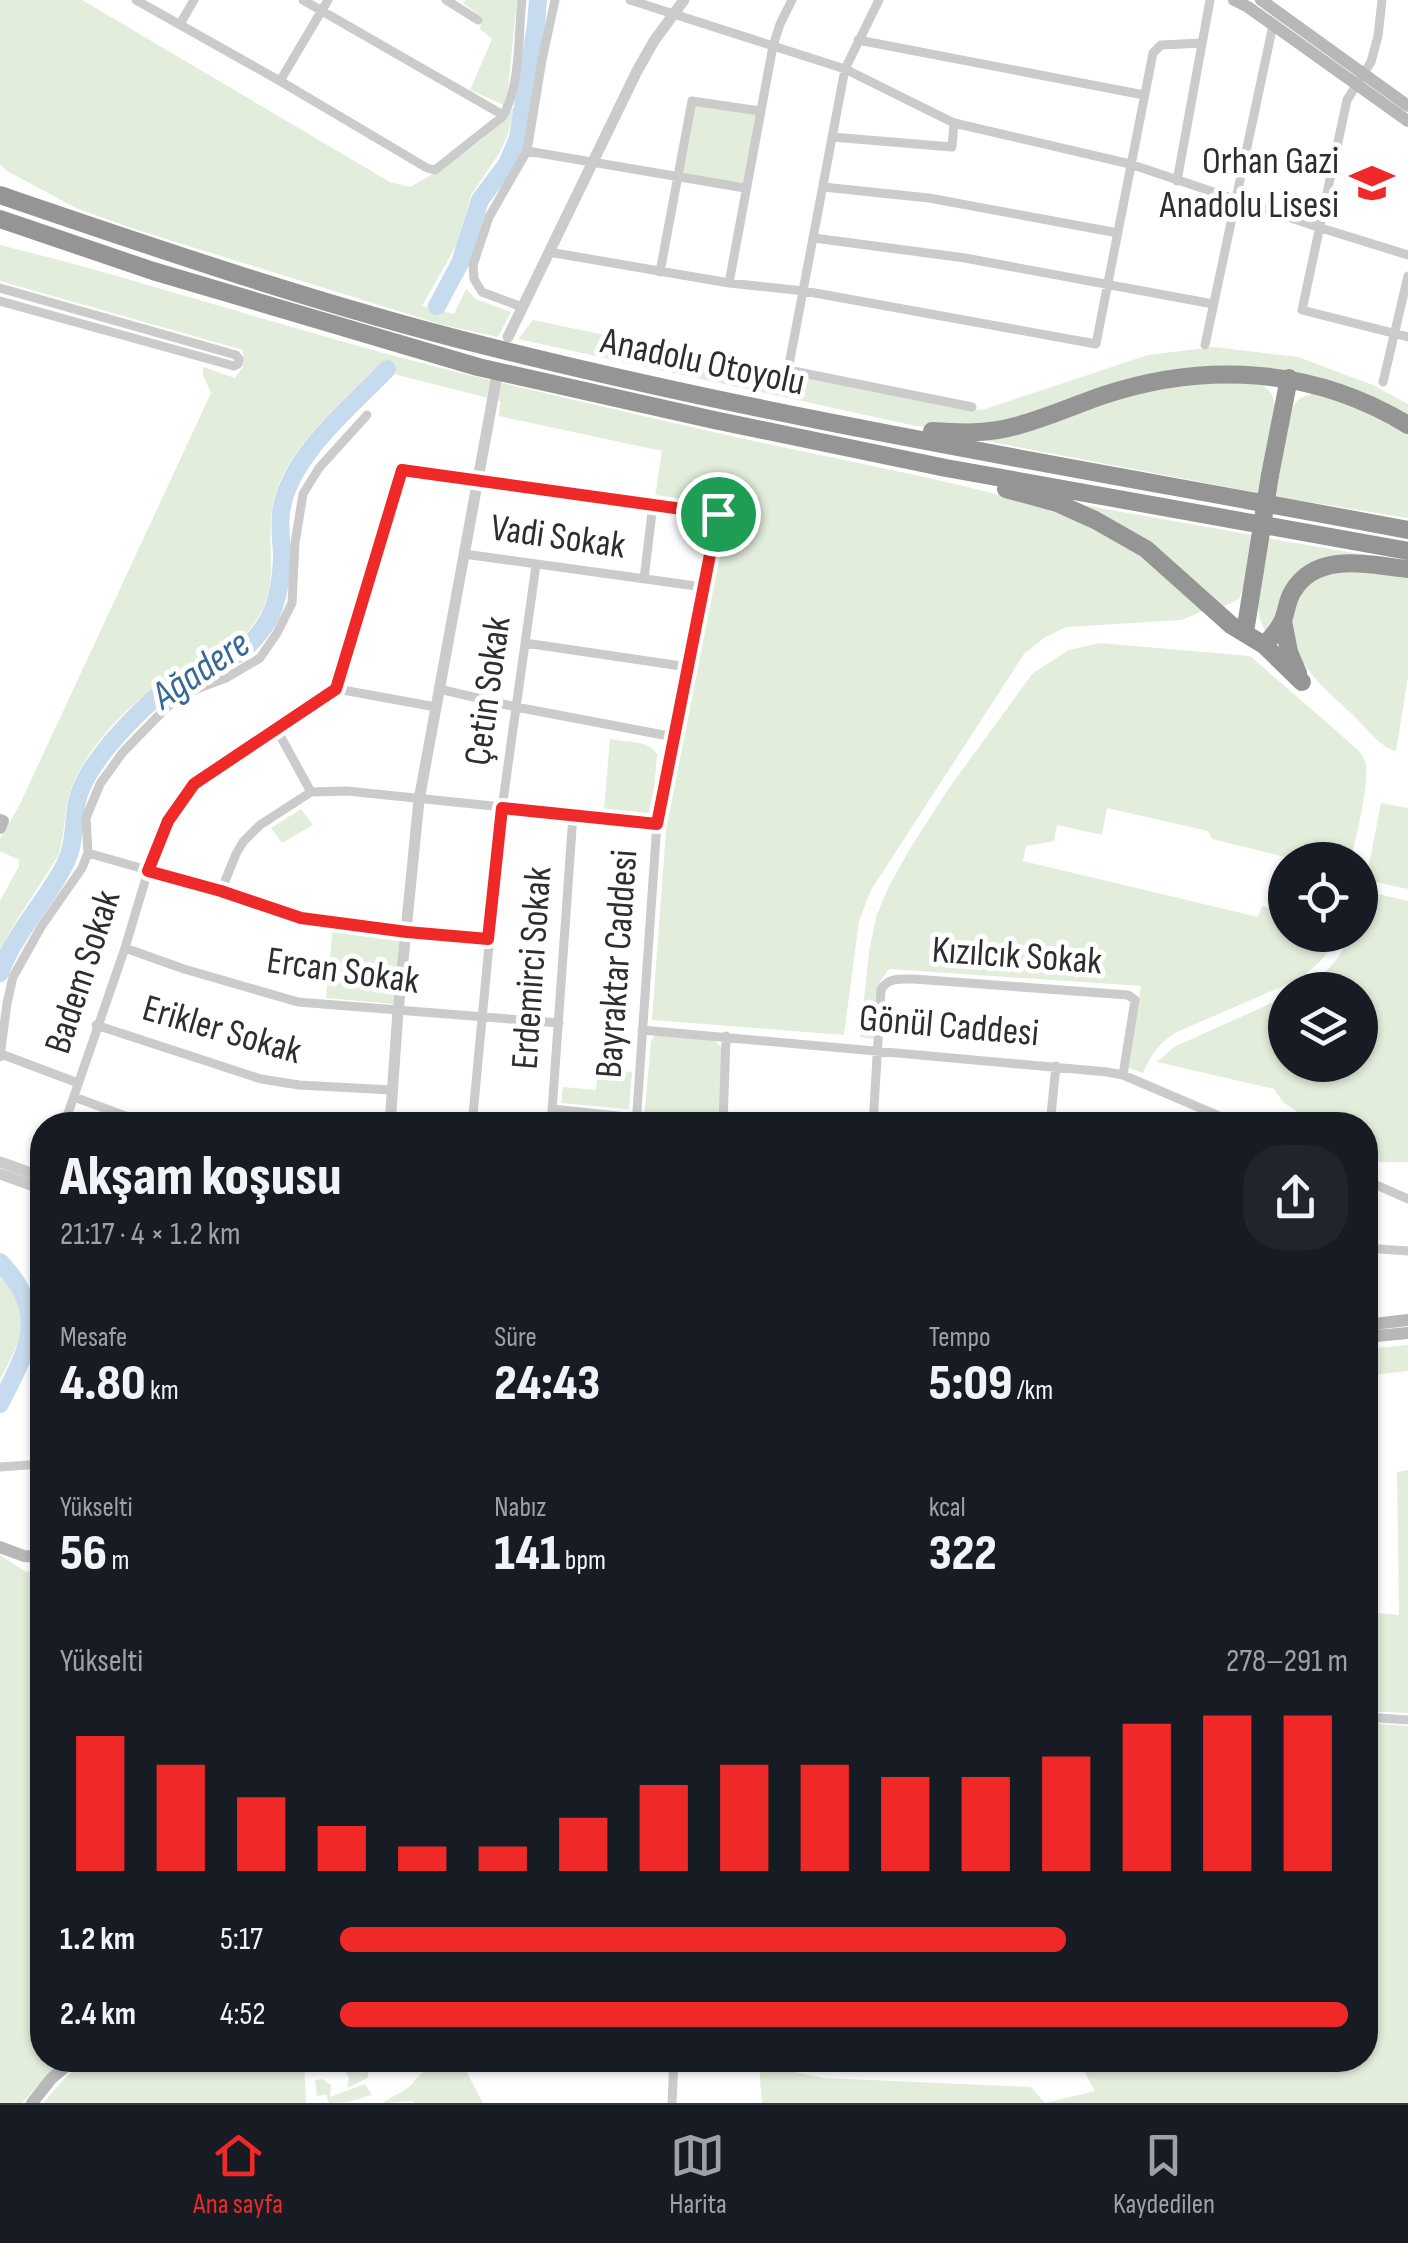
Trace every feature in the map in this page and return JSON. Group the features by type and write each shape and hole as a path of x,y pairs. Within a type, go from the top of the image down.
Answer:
{"highway":[{"name":"Anadolu Otoyolu","path":"0,194 164,251 417,328 538,359 826,422 1408,530"},
{"name":"Anadolu Otoyolu","path":"0,219 153,271 478,367 946,468 1408,552"},
{"path":"826,422 977,432 1016,426 1169,378 1224,373 1290,378 1344,394 1408,426"},
{"path":"1245,632 1290,378"},
{"path":"714,420 1057,503 1146,550 1231,625 1264,645 1302,682 1288,652 1282,622"},
{"path":"1264,645 1282,622 1293,590 1320,567 1350,563 1408,569"},
{"path":"1216,611 1231,610 1250,594"}],"main road":[{"path":"1234,0 1359,80 1408,106"},
{"path":"1261,0 1408,121"},
{"path":"0,820 0,828"},
{"path":"1378,1323 1408,1320"},
{"path":"1378,1336 1408,1333"},
{"path":"0,1546 30,1556"},
{"path":"32,2103 59,2072"}],"street":[{"path":"136,0 435,170 503,115 508,106 522,0"},
{"path":"180,24 194,0"},
{"path":"304,0 503,115"},
{"path":"280,81 328,0"},
{"path":"522,307 482,292 472,265 490,217 526,152 555,0"},
{"path":"630,0 845,69 954,123 1130,164 1408,255"},
{"path":"508,337 637,71 684,0"},
{"path":"729,283 773,46 792,0"},
{"path":"879,0 845,69 788,370 972,408"},
{"path":"1177,181 1210,0"},
{"path":"1382,0 1371,62 1346,100 1302,310 1408,337"},
{"path":"452,2 478,20"},
{"path":"1205,344 1273,25"},
{"path":"858,40 1144,95"},
{"path":"549,252 1096,344 1153,53 1169,44 1202,43"},
{"path":"660,272 692,101 760,111"},
{"path":"832,137 952,147 954,123"},
{"path":"526,152 745,188"},
{"path":"824,186 929,198 1118,232"},
{"path":"814,238 948,255 1213,304"},
{"path":"1383,382 1408,276"},
{"path":"0,288 236,355 238,364 0,301"},
{"path":"391,1112 419,800 496,382"},
{"path":"78,1083 0,1055 13,977 40,927 77,877 88,852 86,818 100,784 124,752 167,708 194,690 226,678 260,658 278,633 292,604 295,543 303,494 319,468 367,415"},
{"path":"436,707 336,689 402,470 653,504 644,579"},
{"name":"Bayraktar Caddesi","path":"637,1112 657,824 718,514 653,504"},
{"name":"Vadi Sokak","path":"464,554 703,587"},
{"name":"Çetin Sokak","path":"473,1112 502,808 536,565"},
{"path":"525,642 688,667"},
{"name":"Badem Sokak","path":"69,1112 168,821 194,784 336,689"},
{"path":"439,689 674,737"},
{"path":"277,730 311,792"},
{"path":"221,891 236,854 250,834 311,792 333,790 657,824"},
{"name":"Erdemirci Sokak","path":"553,1112 573,815"},
{"path":"88,852 301,918 488,939"},
{"name":"Ercan Sokak","path":"125,948 298,1002 559,1024"},
{"name":"Kızılcık Sokak","path":"878,1050 881,990 892,980 1121,994 1135,1000 1123,1075"},
{"name":"Erikler Sokak","path":"96,1025 261,1079 392,1090"},
{"name":"Gönül Caddesi","path":"642,1030 1123,1075 1208,1112"},
{"path":"724,1112 726,1036"},
{"path":"874,1112 878,1050"},
{"path":"1051,1112 1056,1066"},
{"path":"74,1097 115,1112"},
{"path":"553,1109 574,1112"},
{"path":"0,1162 30,1173"},
{"path":"0,1174 30,1185"},
{"path":"1378,1185 1408,1198"},
{"path":"1378,1249 1408,1251"},
{"path":"0,1467 30,1465"},
{"path":"1378,1717 1408,1720"},
{"path":"672,2103 673,2072"}],"green space":[{"path":"0,0 82,0 390,182 410,187 468,150 516,104 507,137 471,195 457,244 422,306 454,314 466,289 476,299 511,312 498,337 443,325 134,229 76,208 7,171 0,165"},
{"path":"517,0 504,105 470,90 492,39 480,29 482,17 463,3"},
{"path":"692,101 760,111 745,188 678,177"},
{"path":"0,245 437,367 1025,503 1077,522 1129,548 1205,610 1182,620 1066,627 1024,654 871,890 859,921 844,1035 652,1020 667,817 726,512 655,497 662,451 499,416 500,401 374,369 310,435 284,473 271,516 268,594 257,619 230,648 177,673 146,694 101,739 71,789 58,856 0,950 0,901 19,860 0,851 0,839 20,804 211,393 203,367 235,378 243,367 243,350 0,281"},
{"path":"533,320 971,411 1148,355 1214,347 1298,357 1373,385 1408,404 1408,420 1253,369 1020,419 958,429 916,426 518,339"},
{"path":"1177,383 1260,383 1270,392 1275,412 1259,493 976,439 1133,392"},
{"path":"1312,394 1352,403 1408,433 1408,518 1273,496 1293,406 1300,398"},
{"path":"1083,505 1252,535 1247,576 1239,599 1225,606 1215,605 1118,523"},
{"path":"1266,538 1401,561 1340,556 1312,562 1302,569 1280,614 1265,631 1258,597"},
{"path":"1358,570 1408,576 1408,677 1396,751 1378,741 1320,683 1305,665 1291,636 1297,602 1308,584 1335,572"},
{"path":"1100,643 1250,656 1364,758 1359,825 1355,842 1268,842 1268,853 1212,839 1208,831 1107,808 1102,835 1057,825 1054,841 1026,846 1023,861 1258,917 1262,906 1268,907 1268,952 1327,952 1307,972 1268,972 1268,993 1177,1032 1156,1050 1143,1073 1129,1068 1141,986 889,969 879,983 873,1039 860,1037 869,952 876,917 889,886 949,788 1033,673 1069,650"},
{"path":"610,739 642,744 657,754 652,815 604,809"},
{"path":"1381,803 1408,808 1408,889 1378,883 1378,842 1373,842"},
{"path":"301,809 313,825 282,843 271,828"},
{"path":"1378,894 1408,901 1408,1162 1378,1162 1378,1112 1297,1112 1274,1089 1157,1062 1174,1047 1268,1005 1268,1082 1378,1082 1378,972 1324,972 1341,953 1378,952"},
{"path":"333,927 400,935 393,1004 326,998"},
{"path":"655,1035 713,1039 722,1048 720,1112 645,1112 651,1041"},
{"path":"598,1068 632,1072 629,1109 561,1103 563,1087 596,1090"},
{"path":"0,1274 19,1300 22,1326 0,1380"},
{"path":"1408,1345 1408,1371 1378,1374 1378,1348"},
{"path":"1408,1470 1408,1713 1378,1712 1378,1613 1399,1615 1397,1472"},
{"path":"0,1555 30,1572 30,2072 50,2072 22,2103 0,2103"},
{"path":"1378,1724 1408,1726 1408,2103 1045,2103 1095,2091 1085,2072 1378,2072"},
{"path":"72,2072 305,2072 306,2103 43,2103"},
{"path":"346,2072 368,2072 368,2078 347,2088"},
{"path":"423,2072 467,2072 483,2103 382,2103 408,2088"},
{"path":"760,2072 794,2072 824,2078 1031,2087 1045,2103 762,2103"},
{"path":"322,2079 331,2085 330,2097 365,2084 372,2095 329,2103 326,2094 317,2096 315,2080"}],"waterway":[{"name":"Ağadere","path":"437,306 460,263 480,200 507,164 518,138 538,0"},
{"name":"Ağadere","path":"0,973 14,943 66,862 81,790 103,753 159,695 191,675 235,656 265,625 280,585 281,513 288,486 325,432 387,369"},
{"name":"Ağadere","path":"0,1262 16,1281 29,1315 25,1348 0,1404"}],"place":[{"name":"Orhan Gazi Anadolu Lisesi","path":"1372,183"}],"route":[{"path":"402,470 718,514 657,824 502,808 488,939 301,918 148,871 168,821 194,784 336,689 402,470"}]}
